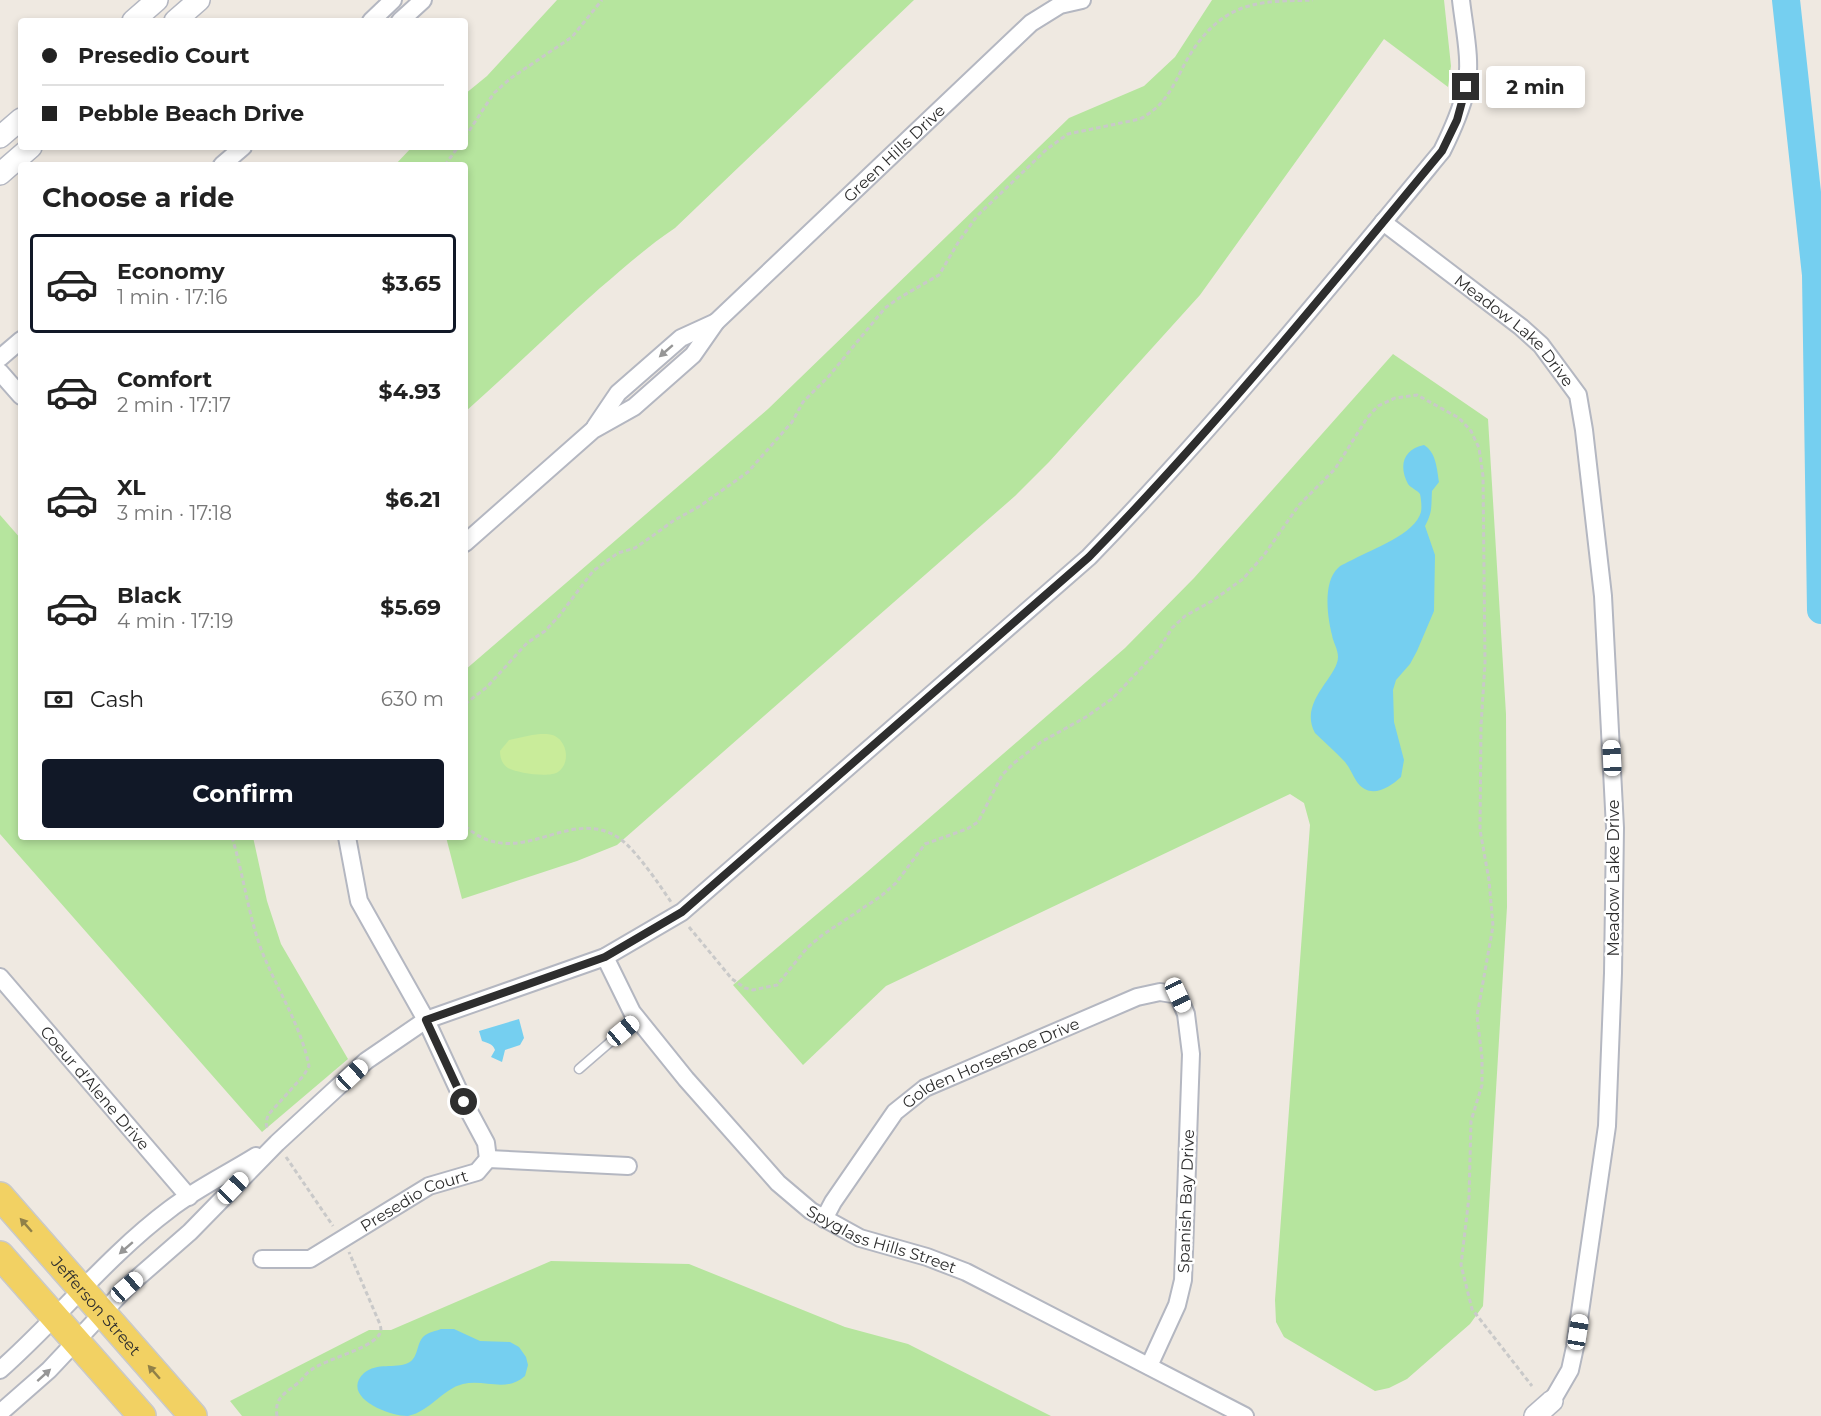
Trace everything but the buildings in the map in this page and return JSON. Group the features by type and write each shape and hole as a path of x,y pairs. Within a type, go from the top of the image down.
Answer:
{"main road":[{"name":"Jefferson Street","path":"0,1196 193,1416"},
{"path":"0,1255 141,1416"}],"street":[{"path":"136,18 157,0"},
{"path":"178,18 199,0"},
{"path":"373,18 393,0"},
{"path":"403,18 423,0"},
{"name":"Green Hills Drive","path":"468,540 592,430 634,407 693,355 716,322 1031,22 1060,5 1082,0"},
{"path":"0,1413 49,1370 127,1287 190,1233 277,1143 366,1061 426,1020 605,957 679,914 805,807 1089,557 1142,502 1284,341 1442,151 1457,120 1466,87 1467,53 1461,0"},
{"path":"0,137 18,122"},
{"path":"0,174 28,150"},
{"path":"226,162 240,150"},
{"name":"Meadow Lake Drive","path":"1383,222 1521,327 1541,345 1578,395 1584,430 1603,596 1615,816 1613,973 1607,1126 1580,1316 1570,1370 1552,1401"},
{"path":"0,358 18,343"},
{"path":"0,372 18,393"},
{"path":"348,840 359,901 426,1020 486,1143 488,1159 628,1166"},
{"name":"Spyglass Hills Street","path":"605,957 633,1012 686,1078 778,1183 811,1211 860,1238 927,1257 966,1272 1245,1416"},
{"name":"Coeur d'Alene Drive","path":"0,977 189,1197"},
{"name":"Golden Horseshoe Drive","path":"824,1219 833,1202 895,1112 925,1088 1137,997 1160,992 1178,995 1189,1029"},
{"name":"Spanish Bay Drive","path":"1149,1366 1177,1305 1183,1280 1191,1054 1189,1029"},
{"path":"0,1370 107,1264 170,1209 277,1143"},
{"name":"Presedio Court","path":"262,1259 310,1259 429,1186 477,1172 488,1159"},
{"path":"1535,1416 1552,1401"}],"lane":[{"path":"579,1069 638,1018"}],"path":[{"path":"468,132 494,93 511,78 573,37 602,0"},
{"path":"468,702 487,687 526,643 545,631 593,571 618,553 635,548 748,471 792,422 803,402 829,376 885,308 939,275 977,216 1047,149 1068,134 1140,119 1150,114 1164,102 1199,41 1219,21 1232,13 1246,6 1257,4 1313,0"},
{"path":"447,162 457,150"},
{"path":"468,828 485,839 509,844 517,844 573,829 604,831 616,836 628,845 679,914 732,979 745,988 760,989 777,985 807,948 896,883 925,844 967,829 978,822 1002,775 1014,763 1041,742 1086,717 1113,698 1159,649 1172,628 1185,616 1212,601 1243,579 1264,555 1299,505 1335,469 1367,418 1378,406 1395,398 1417,395 1440,406 1459,418 1471,431 1479,448 1483,476 1485,663 1481,726 1480,830 1494,926 1477,1016 1482,1058 1482,1085 1471,1121 1469,1197 1461,1265 1472,1310 1532,1386"},
{"path":"233,840 245,897 263,954 292,1014 309,1066 304,1075 268,1115 266,1128 342,1239 367,1292 381,1329 369,1343 312,1369 297,1384 281,1395 277,1416"}],"green space":[{"path":"557,0 914,0 675,228 600,288 468,409 468,162 398,162 409,150 468,150 468,92 487,76"},
{"path":"1212,0 1444,0 1451,66 1448,87 1384,39 1200,295 1049,462 1015,496 617,845 577,861 462,899 447,840 468,840 468,667 768,409 1069,118 1144,86 1175,57"},
{"path":"1393,354 1488,419 1506,714 1507,907 1483,1306 1470,1324 1407,1379 1389,1388 1375,1391 1284,1337 1276,1322 1275,1300 1310,825 1304,803 1290,794 886,986 803,1065 733,985 1125,648 1194,578"},
{"path":"0,515 18,536 18,840 254,840 267,901 281,944 348,1059 262,1132 0,834"},
{"path":"532,735 553,735 563,743 566,759 558,772 548,775 525,773 512,770 503,763 500,751 509,740"},
{"path":"551,1261 689,1264 845,1327 908,1344 1051,1416 242,1416 230,1401 369,1330 391,1330"}],"water":[{"path":"1424,445 1433,456 1439,482 1432,491 1430,512 1425,526 1435,555 1434,611 1417,651 1410,664 1396,680 1393,690 1394,722 1404,760 1401,777 1385,788 1373,791 1362,787 1357,782 1345,762 1315,733 1311,722 1311,711 1315,701 1332,673 1338,657 1329,618 1328,590 1333,574 1340,567 1402,534 1417,520 1421,512 1420,494 1408,484 1403,464 1412,450"},
{"path":"519,1019 524,1038 520,1045 505,1050 502,1062 491,1057 495,1050 490,1044 482,1041 479,1031"},
{"path":"441,1329 454,1329 480,1341 510,1342 519,1347 528,1365 525,1376 518,1381 503,1385 463,1384 449,1390 423,1410 408,1416 389,1413 362,1397 358,1389 358,1381 364,1373 375,1368 403,1365 412,1361 421,1339"}],"waterway":[{"path":"1786,0 1816,275 1821,610"}],"route":[{"path":"464,1102 426,1020 605,957 682,912 1089,557 1142,502 1292,332 1442,151 1457,120 1466,87"}]}
